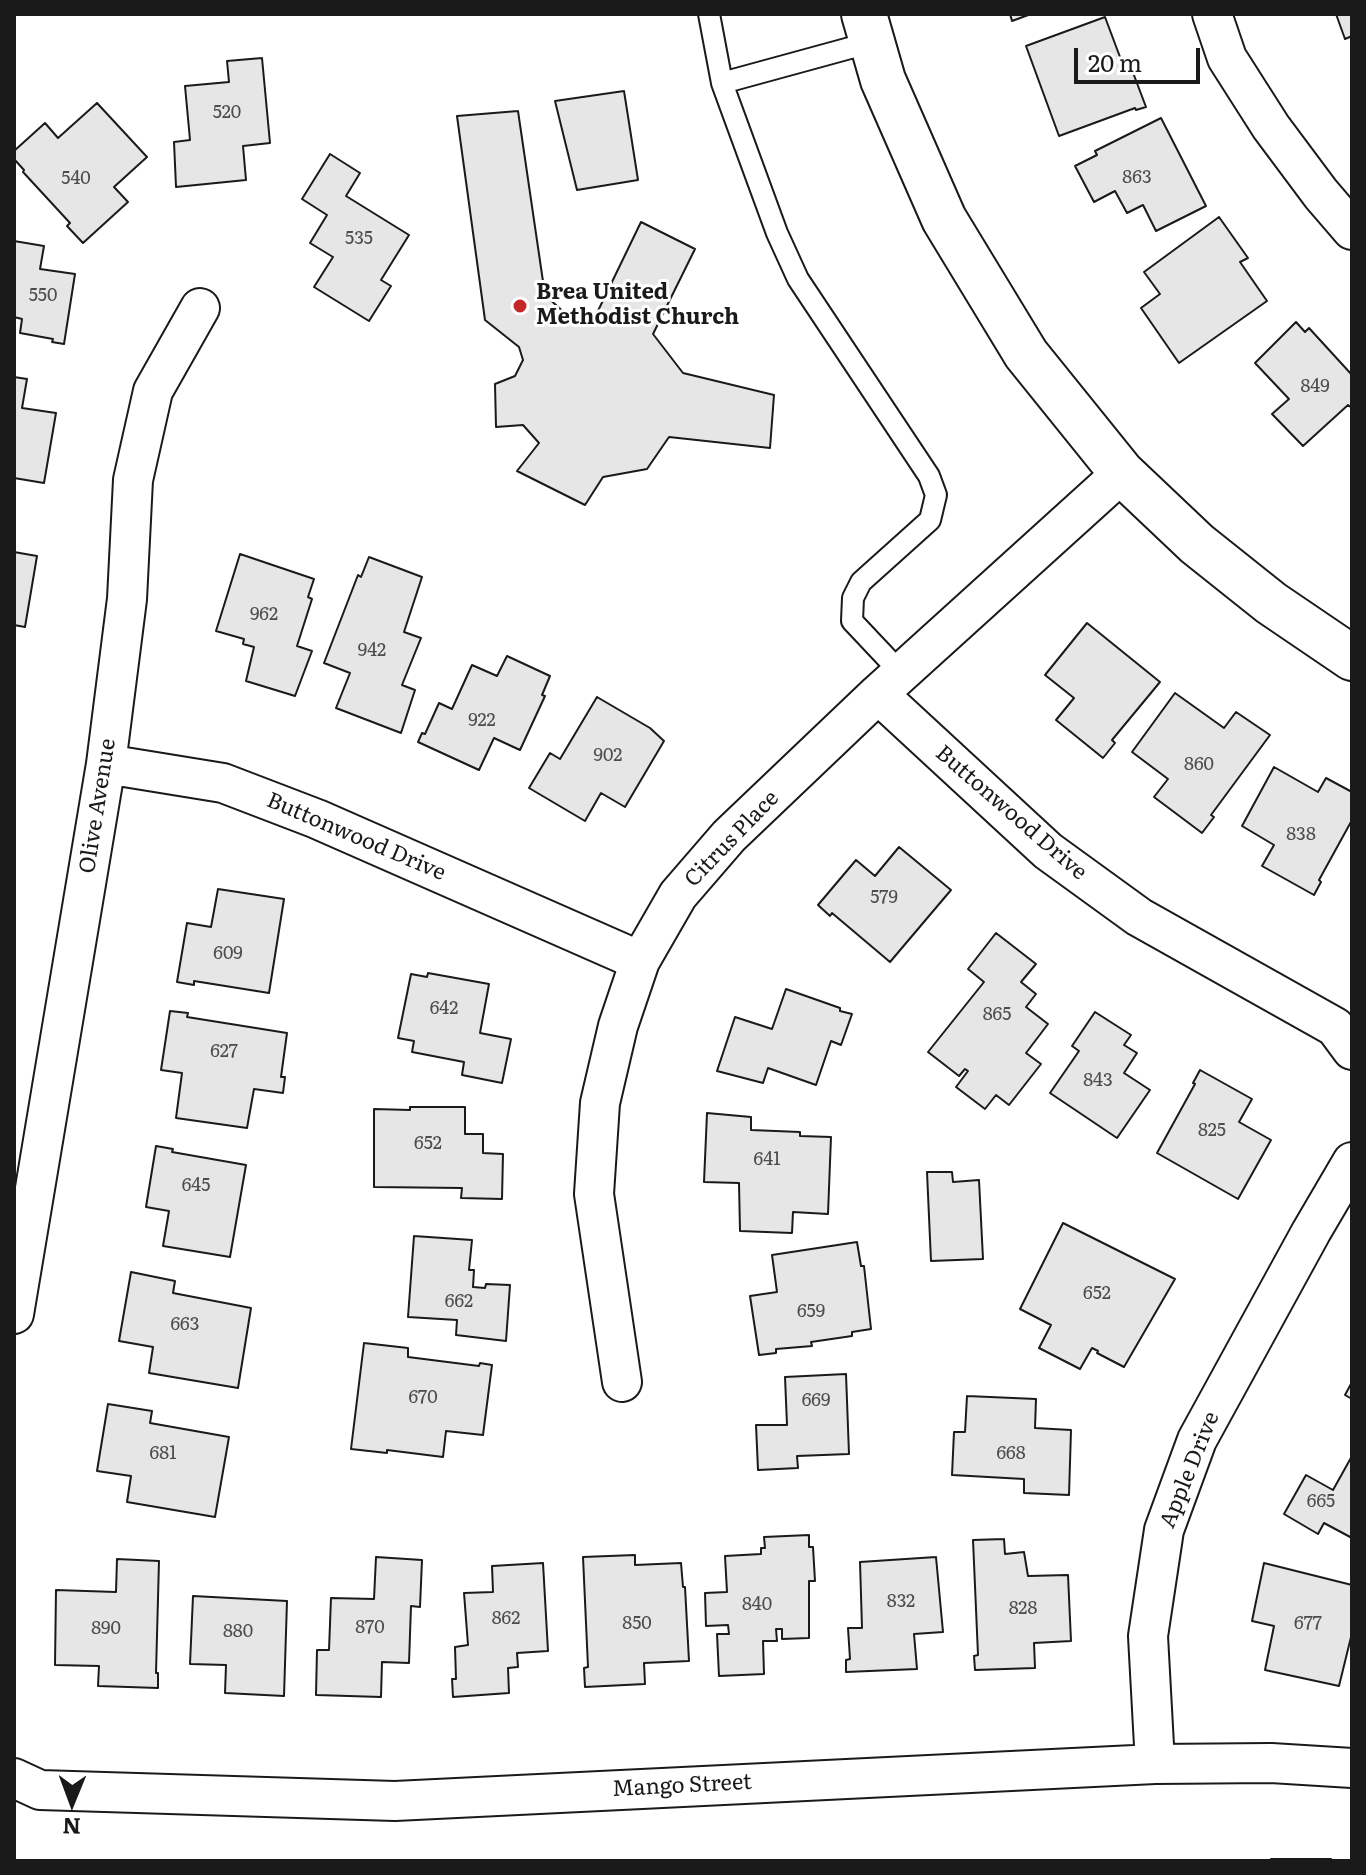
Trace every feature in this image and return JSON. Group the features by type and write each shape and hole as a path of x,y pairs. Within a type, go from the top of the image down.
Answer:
{"main road":[{"path":"868,28 883,80 944,219 1026,354 1122,473 1197,544 1271,603 1352,658"}],"street":[{"path":"1212,14 1227,58 1271,127 1352,230"},
{"name":"Olive Avenue","path":"14,1314 106,764 127,599 133,480 153,391 200,308"},
{"name":"Citrus Place","path":"622,1382 594,1194 600,1103 618,1026 640,961 678,895 729,836 889,684 1122,473"},
{"name":"Buttonwood Drive","path":"889,684 1048,851 1139,917 1335,1027 1352,1050"},
{"name":"Buttonwood Drive","path":"106,764 223,783 317,819 640,961"},
{"name":"Apple Drive","path":"1155,1764 1148,1636 1164,1530 1197,1440 1352,1162"},
{"name":"Mango Street","path":"14,1778 40,1790 395,1801 1155,1764 1271,1763 1352,1768"}],"lane":[{"path":"709,14 722,83 777,233 798,279 929,476 936,495 930,520 861,582 853,598 852,621 889,684"},
{"path":"722,83 868,28"}],"building":[{"path":"1010,14 1031,14 1012,21"},
{"path":"1336,14 1352,14 1352,36 1345,39"},
{"path":"1105,17 1123,65 1129,62 1146,107 1135,108 1059,136 1026,46"},
{"path":"262,58 270,143 243,146 246,180 176,187 174,142 190,140 185,86 229,82 227,61"},
{"path":"624,91 638,180 577,190 555,101"},
{"path":"97,103 147,157 114,187 128,202 83,243 67,226 70,223 23,172 14,159 14,151 45,123 58,138"},
{"name":"Brea United Methodist Church","path":"518,111 545,295 568,316 595,317 641,222 695,249 653,334 683,373 774,395 770,448 669,437 647,469 603,477 585,505 517,471 539,443 523,425 496,427 495,384 515,376 523,360 519,347 485,320 457,116"},
{"path":"1161,118 1206,206 1156,231 1143,205 1127,213 1115,191 1094,202 1075,166 1097,155 1095,151"},
{"path":"330,154 360,173 346,196 409,235 381,280 391,286 369,321 314,287 333,257 310,243 327,215 302,199"},
{"path":"1219,217 1248,258 1240,262 1267,301 1179,363 1141,308 1160,294 1144,272"},
{"path":"14,241 44,246 40,269 75,274 64,344 20,333 22,319 14,317"},
{"path":"1296,322 1305,332 1309,328 1352,375 1352,408 1348,405 1303,446 1272,414 1289,399 1255,363"},
{"path":"14,377 27,379 22,408 56,413 44,483 14,478"},
{"path":"14,552 37,556 25,627 14,625"},
{"path":"240,554 314,579 308,597 312,599 297,646 312,651 295,696 246,681 254,647 243,644 244,639 216,631"},
{"path":"369,557 422,577 404,632 421,638 402,685 415,690 401,733 336,708 350,673 324,663 358,575 361,577"},
{"path":"1087,623 1160,682 1112,740 1115,743 1103,758 1056,720 1074,698 1045,675"},
{"path":"507,656 550,676 542,695 545,696 520,750 494,738 479,770 418,742 439,703 452,709 472,665 497,676"},
{"path":"1175,693 1224,728 1236,712 1270,735 1211,815 1214,817 1202,833 1154,797 1168,779 1132,752"},
{"path":"597,697 650,728 664,741 625,807 601,793 585,821 529,788 550,753 560,759"},
{"path":"1274,767 1318,792 1326,778 1352,792 1352,820 1314,895 1262,866 1274,845 1242,826"},
{"path":"899,847 951,890 890,962 832,913 830,916 818,905 856,860 875,876"},
{"path":"218,889 284,899 269,993 194,981 194,985 177,982 187,923 211,927"},
{"path":"996,933 1036,964 1021,982 1036,994 1026,1007 1048,1024 1026,1053 1041,1064 1009,1105 996,1095 985,1109 956,1087 968,1071 965,1069 959,1076 928,1052 984,982 968,969"},
{"path":"428,973 489,984 480,1033 511,1039 502,1083 462,1075 464,1062 412,1052 414,1041 398,1038 411,974 427,977"},
{"path":"786,989 852,1014 841,1045 831,1041 816,1085 768,1068 763,1083 717,1071 735,1017 772,1029"},
{"path":"170,1011 188,1013 187,1017 287,1033 281,1077 285,1077 283,1093 254,1089 247,1128 176,1118 182,1073 161,1070"},
{"path":"1095,1012 1131,1035 1124,1045 1137,1053 1124,1073 1150,1090 1117,1138 1050,1093 1079,1051 1072,1046"},
{"path":"1200,1070 1252,1099 1239,1122 1271,1140 1238,1199 1157,1153"},
{"path":"410,1107 465,1107 465,1134 483,1134 483,1153 503,1154 502,1199 461,1198 462,1188 374,1187 374,1109 410,1110"},
{"path":"707,1113 751,1117 751,1130 831,1137 828,1214 793,1212 792,1233 740,1231 739,1183 704,1182"},
{"path":"156,1146 173,1149 172,1152 246,1165 230,1257 163,1246 169,1211 146,1207"},
{"path":"927,1172 952,1172 953,1182 979,1180 983,1259 931,1261"},
{"path":"1063,1223 1175,1279 1124,1367 1092,1348 1080,1369 1039,1348 1051,1325 1020,1309"},
{"path":"414,1236 472,1240 469,1270 474,1270 473,1287 510,1285 506,1341 456,1335 457,1320 408,1317"},
{"path":"857,1242 861,1266 864,1266 871,1329 852,1332 852,1336 811,1342 812,1346 776,1349 776,1353 759,1355 750,1296 777,1292 772,1255"},
{"path":"131,1272 175,1281 173,1293 251,1308 238,1388 149,1373 153,1347 119,1341"},
{"path":"364,1343 408,1348 408,1357 492,1365 483,1435 446,1431 443,1457 351,1449"},
{"path":"846,1374 849,1454 797,1456 798,1468 758,1470 756,1425 787,1425 785,1377"},
{"path":"1352,1382 1352,1399 1345,1395"},
{"path":"967,1396 1036,1399 1035,1428 1071,1430 1069,1495 1024,1493 1024,1479 952,1475 954,1432 965,1432"},
{"path":"108,1404 152,1411 150,1423 229,1437 215,1517 127,1502 131,1476 97,1471"},
{"path":"1352,1456 1352,1538 1324,1523 1318,1534 1284,1514 1306,1475 1333,1490"},
{"path":"809,1535 809,1547 813,1547 815,1581 809,1581 809,1638 782,1639 782,1629 776,1629 777,1641 763,1641 764,1674 719,1676 717,1634 729,1634 728,1625 706,1626 705,1593 727,1592 725,1556 761,1554 761,1548 765,1548 764,1537"},
{"path":"1004,1539 1005,1554 1024,1552 1028,1576 1068,1575 1071,1641 1034,1643 1035,1668 975,1670 974,1656 978,1655 973,1540"},
{"path":"635,1555 635,1565 681,1563 689,1661 644,1663 645,1684 585,1687 584,1668 588,1667 583,1557"},
{"path":"376,1557 422,1560 420,1607 411,1606 409,1663 382,1662 381,1697 316,1695 317,1650 329,1650 331,1598 374,1599"},
{"path":"936,1557 943,1632 914,1634 917,1669 846,1672 846,1660 850,1659 848,1628 862,1628 860,1562"},
{"path":"117,1559 159,1561 158,1688 98,1686 99,1666 55,1665 56,1590 116,1592"},
{"path":"543,1563 548,1651 517,1653 518,1667 508,1668 509,1693 453,1697 455,1647 468,1645 464,1593 493,1592 492,1566"},
{"path":"1264,1563 1352,1585 1352,1633 1339,1686 1265,1670 1274,1626 1252,1621"},
{"path":"193,1596 287,1601 284,1696 225,1693 226,1665 190,1664"},
{"path":"1331,1859 1331,1861 1271,1861"}],"place":[{"name":"Brea United Methodist Church","path":"520,306"}]}
